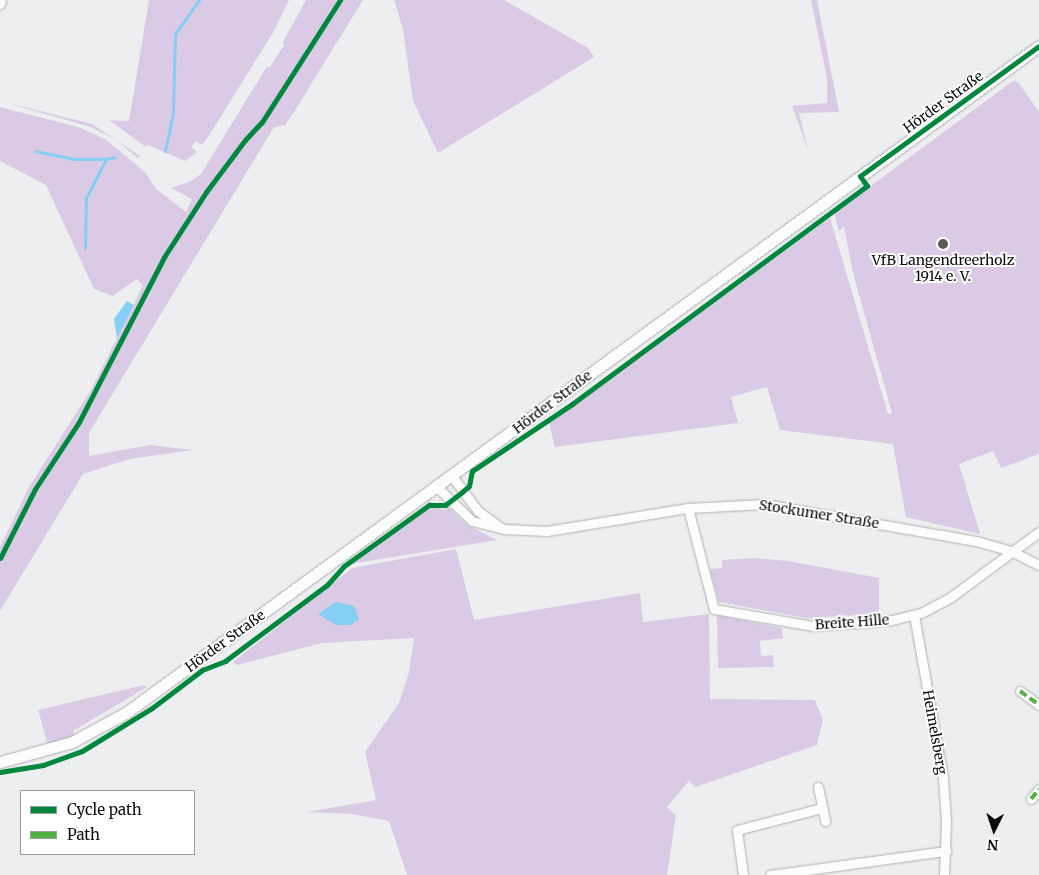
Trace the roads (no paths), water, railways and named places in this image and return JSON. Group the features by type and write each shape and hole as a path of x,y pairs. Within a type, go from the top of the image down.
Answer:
{"main road":[{"name":"Hörder Straße","path":"0,762 72,742 112,722 1039,46"}],"street":[{"path":"0,4 1,0"},
{"path":"451,475 478,511 504,529"},
{"name":"Stockumer Straße","path":"436,486 472,522 504,529 547,530 724,504 783,506 976,541 1011,551 1039,565"},
{"name":"Breite Hille","path":"688,508 714,609 813,626 914,615 951,597 1039,532"},
{"name":"Heimelsberg","path":"914,615 943,778 946,851 944,875"},
{"path":"1020,690 1039,705"},
{"path":"818,787 825,820"},
{"path":"1031,799 1039,789"},
{"path":"743,875 737,830 822,808"},
{"path":"770,875 946,851"}],"water":[{"path":"127,301 134,305 117,338 114,319"},
{"path":"336,602 354,606 359,619 351,625 336,625 318,614"}],"waterway":[{"path":"165,151 173,112 175,34 199,0"},
{"path":"36,151 75,159 106,159"},
{"path":"85,248 86,198 106,159 115,157"}],"place":[{"name":"VfB Langendreerholz 1914 e. V.","path":"943,244"}]}
